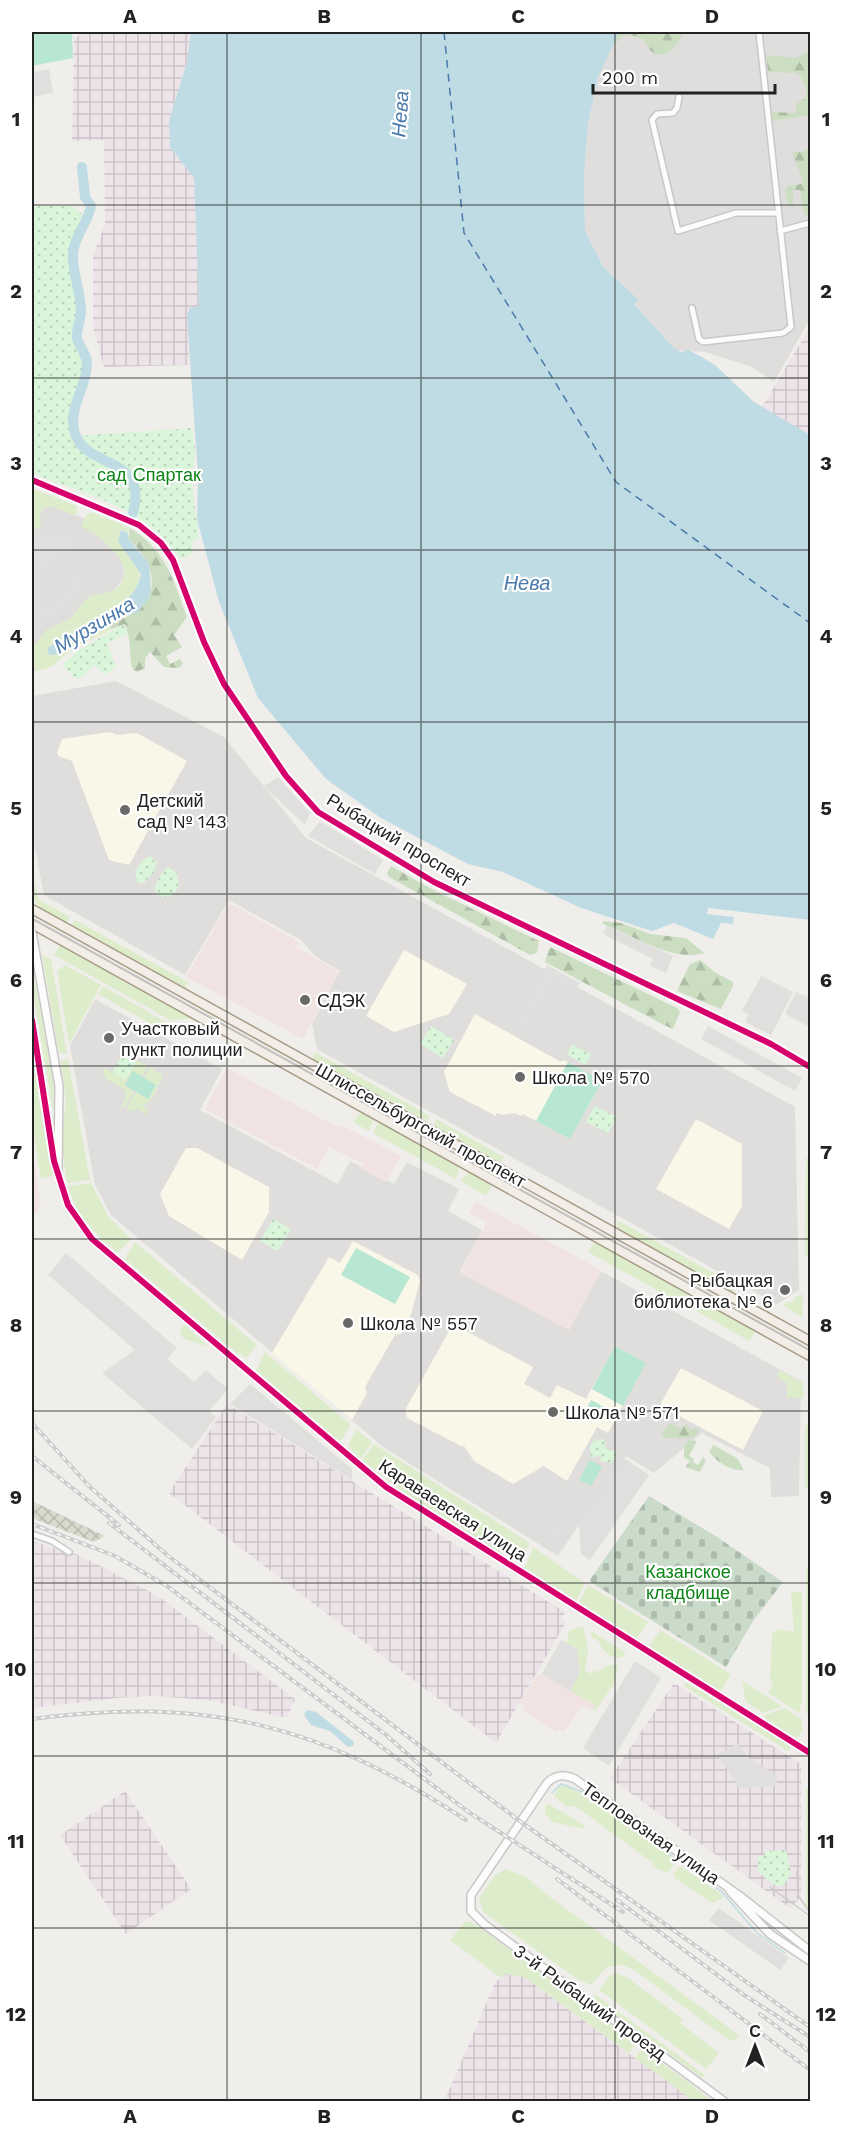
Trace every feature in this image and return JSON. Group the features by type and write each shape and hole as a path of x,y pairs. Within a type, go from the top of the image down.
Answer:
{"main road":[{"name":"Шлиссельбургский проспект","path":"32,909 810,1341"},
{"name":"Шлиссельбургский проспект","path":"32,924 810,1356"}],"street":[{"path":"692,308 699,339 703,342 790,330 777,213 774,155 759,32"},
{"path":"679,97 677,108 673,112 657,114 652,120 678,231 736,213 777,213"},
{"path":"780,231 810,224"},
{"name":"Рыбацкий проспект","path":"32,480 139,525 161,543 173,560 204,642 224,684 286,776 318,812 434,882 771,1044 810,1067"},
{"path":"32,932 59,1086 58,1170"},
{"path":"32,1020 54,1161 58,1170"},
{"name":"Караваевская улица","path":"58,1170 65,1197 82,1227 386,1487 810,1753"},
{"path":"32,1534 52,1541 69,1552"},
{"name":"Тепловозная улица","path":"471,1895 547,1783 561,1775 575,1779 727,1887 810,1952"},
{"name":"Тепловозная улица","path":"727,1887 770,1934 810,1960"},
{"name":"3-й Рыбацкий проезд","path":"471,1895 471,1911 484,1924 725,2102"}],"shaded area":[{"path":"82,32 191,32 187,62 169,121 170,147 194,178 199,306 188,341 190,365 104,367 93,327 93,255 105,225 104,140 72,141 74,40"},
{"path":"619,32 810,32 810,319 774,382 752,367 705,352 676,350 634,304 638,300 604,268 585,231 584,175 588,124 598,77"},
{"path":"49,69 53,93 32,97 32,72"},
{"path":"810,327 810,435 762,407"},
{"path":"53,505 85,519 122,559 124,578 116,588 44,637 32,650 32,530 39,511 45,506"},
{"path":"48,530 62,535 68,534 76,539 62,557 32,579 32,541"},
{"path":"74,565 85,579 88,588 65,613 50,618 39,628 36,622 32,621 32,606 43,601 48,604 61,597"},
{"path":"116,681 224,737 306,838 795,1107 799,1290 777,1304 317,1049 312,1024 340,971 315,956 301,940 229,900 185,975 44,895 32,832 32,696"},
{"name":"Детский сад № 143","path":"110,732 117,735 137,733 187,761 129,865 109,860 72,761 58,756 57,753 62,739"},
{"path":"278,777 310,813 305,825 264,786"},
{"path":"320,821 383,860 375,874 308,836"},
{"path":"229,903 299,942 296,947 339,972 303,1039 186,977"},
{"path":"607,926 673,956 666,973 650,966 653,959 603,934"},
{"path":"404,950 467,984 449,1014 394,1032 366,1016"},
{"path":"547,965 580,983 574,993 554,982 528,1028 516,1021"},
{"path":"761,976 793,992 771,1035 745,1022 749,1014 742,1011"},
{"path":"796,992 810,998 810,1027 785,1014"},
{"path":"95,999 222,1069 200,1110 338,1184 350,1161 394,1184 407,1162 459,1189 448,1211 482,1230 460,1271 569,1330 601,1271 801,1381 799,1496 771,1497 770,1468 702,1433 654,1473 626,1456 558,1556 383,1447 111,1215 95,1185 70,1046"},
{"name":"Школа № 570","path":"475,1014 561,1062 564,1060 602,1081 570,1139 523,1114 521,1116 515,1113 502,1115 497,1113 496,1116 450,1092 444,1072"},
{"path":"708,1026 802,1078 795,1091 701,1039"},
{"path":"522,1027 557,1046 554,1051 518,1034"},
{"path":"227,1068 339,1128 341,1125 401,1156 386,1182 361,1169 363,1164 329,1147 317,1169 205,1109"},
{"path":"696,1119 742,1144 742,1206 729,1229 656,1189"},
{"path":"186,1148 197,1148 269,1187 269,1212 242,1260 169,1216 160,1194"},
{"path":"32,1149 41,1205 37,1213 32,1216"},
{"path":"476,1202 601,1270 569,1330 460,1273 487,1222 469,1213"},
{"name":"Школа № 557","path":"353,1241 418,1275 420,1281 411,1314 402,1333 395,1335 365,1387 367,1393 352,1420 272,1353 329,1257 340,1263"},
{"path":"66,1253 177,1348 167,1359 194,1382 206,1370 228,1389 209,1411 216,1417 192,1449 102,1373 135,1350 48,1275"},
{"path":"453,1324 533,1367 524,1384 550,1398 557,1385 586,1399 615,1346 646,1363 608,1433 597,1427 567,1481 544,1466 513,1484 474,1461 464,1446 407,1418 405,1410"},
{"path":"681,1368 763,1411 743,1450 662,1407 661,1403"},
{"path":"250,1384 352,1469 352,1480 230,1404"},
{"path":"227,1404 565,1612 561,1619 566,1622 496,1743 169,1493"},
{"path":"624,1458 649,1475 590,1560 581,1554 579,1525"},
{"path":"32,1501 105,1536 94,1542 32,1518"},
{"path":"548,1518 565,1526 558,1539 542,1531"},
{"path":"32,1541 79,1555 158,1596 295,1699 287,1718 208,1700 154,1696 32,1708"},
{"path":"561,1640 577,1649 580,1673 570,1691 542,1674"},
{"path":"635,1661 661,1678 609,1766 583,1748"},
{"path":"538,1674 542,1674 595,1705 591,1711 582,1706 564,1732 559,1729 556,1732 522,1709 524,1706 520,1703"},
{"path":"674,1683 801,1764 801,1897 790,1908 610,1778"},
{"path":"738,1744 750,1759 777,1775 777,1786 739,1788 717,1754"},
{"path":"125,1791 191,1889 126,1934 60,1835"},
{"path":"719,1908 789,1958 780,1970 709,1920"},
{"path":"505,1974 524,1977 694,2101 444,2102 495,1983"}],"green space":[{"path":"32,32 72,32 73,58 32,66"},
{"path":"619,32 681,32 682,34 670,52 659,55 653,53 644,40 636,36 623,35 612,47"},
{"path":"810,51 809,115 772,121 770,112 795,113 797,103 806,98 806,87 797,73 768,72 766,55 795,58"},
{"path":"810,148 810,165 806,165 810,169 809,216 804,214 800,190 793,190 793,205 789,207 785,192 787,186 801,184 803,181 792,152 803,152"},
{"name":"сад Спартак","path":"32,205 71,206 82,214 69,255 79,313 75,341 86,367 70,414 73,436 192,428 195,449 192,483 199,539 191,542 194,554 180,559 151,527 133,515 94,496 32,473"},
{"path":"36,490 77,506 77,513 73,515 54,507 46,507 40,513 41,525 32,532 32,491"},
{"path":"91,512 130,528 128,533 121,530 118,541 138,566 140,581 125,605 47,648 55,655 111,621 108,625 112,629 77,646 52,666 32,672 32,649 46,630 71,618 88,597 116,589 124,577 124,568 114,551 97,536 81,527 86,515"},
{"path":"130,528 142,536 160,556 167,567 187,617 174,635 182,647 166,656 170,664 180,659 183,664 179,668 164,667 150,652 145,658 145,668 137,672 133,670 125,624 112,629 108,625 111,621 139,609 147,599 151,588 151,576 147,563 140,551 128,539"},
{"path":"124,624 128,634 107,643 116,667 105,675 94,665 81,678 76,679 62,665 79,650"},
{"path":"150,856 157,862 154,872 144,883 138,883 136,875 138,867"},
{"path":"391,866 437,892 539,941 537,953 530,955 389,877 387,873"},
{"path":"169,867 177,873 179,887 171,896 162,897 155,893 156,886 161,874"},
{"path":"35,883 38,899 70,917 66,924 37,905 32,884"},
{"path":"75,920 188,982 184,989 71,926"},
{"path":"603,921 621,923 650,934 686,938 704,953 692,955 667,951 603,924"},
{"path":"60,945 192,1018 172,1021 54,955"},
{"path":"550,947 677,1008 680,1012 673,1029 545,962"},
{"path":"42,955 51,959 67,1054 59,1053"},
{"path":"700,960 716,973 733,982 721,1009 677,991 690,964"},
{"path":"32,964 53,1080 54,1115 32,986"},
{"path":"65,965 101,985 69,1044 57,971"},
{"path":"103,986 169,1024 165,1032 98,994"},
{"path":"431,1026 454,1040 443,1058 420,1044"},
{"path":"572,1044 591,1054 586,1065 567,1055"},
{"path":"315,1052 430,1116 427,1121 312,1060"},
{"path":"122,1055 136,1063 125,1080 112,1072"},
{"path":"68,1059 90,1180 67,1183 61,1141 66,1103 61,1061"},
{"path":"137,1060 148,1066 142,1077 132,1071 124,1085 134,1091 124,1108 121,1107 126,1096 124,1089 106,1079 103,1072 105,1068 125,1080"},
{"path":"568,1062 602,1081 570,1139 536,1121"},
{"path":"32,1064 34,1064 54,1175 41,1179 32,1123"},
{"path":"150,1067 163,1076 152,1099 149,1097 156,1085 144,1078"},
{"path":"133,1071 156,1085 148,1099 125,1085"},
{"path":"136,1092 151,1100 143,1107 148,1111 145,1117 145,1113 136,1108 134,1112 126,1109"},
{"path":"595,1106 617,1117 608,1133 586,1122"},
{"path":"361,1112 374,1119 369,1131 353,1122"},
{"path":"436,1119 504,1157 500,1164 433,1127"},
{"path":"379,1122 460,1166 456,1179 373,1133"},
{"path":"806,1158 810,1158 810,1256 805,1256"},
{"path":"469,1171 493,1184 486,1196 461,1181"},
{"path":"91,1183 108,1216 131,1239 118,1253 88,1224 76,1206 68,1186"},
{"path":"273,1219 291,1229 278,1251 260,1241"},
{"path":"617,1220 737,1286 733,1293 617,1229"},
{"path":"135,1242 257,1345 246,1358 240,1353 239,1355 125,1259"},
{"path":"598,1243 690,1294 684,1305 588,1252 593,1244"},
{"path":"356,1248 410,1277 395,1304 341,1275"},
{"path":"803,1294 802,1318 783,1305"},
{"path":"696,1296 756,1330 749,1341 688,1306"},
{"path":"182,1326 186,1326 209,1347 184,1339 180,1334"},
{"path":"615,1346 646,1363 623,1406 592,1389"},
{"path":"265,1352 351,1425 342,1439 339,1441 256,1370"},
{"path":"779,1370 803,1383 803,1398 787,1398 787,1383 777,1377"},
{"path":"591,1400 615,1413 610,1422 586,1410"},
{"path":"670,1423 680,1429 686,1424 690,1430 696,1428 700,1432 692,1438 664,1438 662,1433"},
{"path":"805,1425 810,1425 810,1488 805,1489"},
{"path":"356,1429 372,1442 361,1458 348,1447"},
{"path":"604,1439 606,1449 617,1452 612,1463 600,1461 602,1455 591,1458 590,1447 593,1441"},
{"path":"689,1440 697,1441 689,1456 694,1459 693,1462 698,1465 703,1457 706,1460 700,1472 685,1467 690,1461 684,1457 684,1445"},
{"path":"374,1444 530,1543 520,1561 503,1550 501,1553 401,1490 362,1460"},
{"path":"713,1445 737,1458 744,1470 730,1468 716,1459 709,1452"},
{"path":"590,1460 602,1467 591,1486 579,1480"},
{"name":"Казанское кладбище","path":"649,1496 717,1537 783,1582 753,1621 726,1667 589,1581"},
{"path":"533,1547 585,1583 577,1600 525,1568"},
{"path":"806,1568 810,1569 810,1715 806,1711"},
{"path":"588,1585 648,1622 637,1638 579,1602"},
{"path":"791,1592 802,1592 802,1701 799,1713 768,1693 773,1683 770,1679 772,1634 778,1629 794,1632"},
{"path":"583,1626 588,1650 585,1670 591,1674 594,1669 597,1673 606,1666 616,1664 618,1667 614,1684 595,1711 592,1710 595,1705 570,1691 580,1669 577,1649 566,1643 570,1630"},
{"path":"660,1630 731,1674 721,1691 649,1646"},
{"path":"591,1631 626,1653 619,1658 609,1655 596,1639 592,1639"},
{"path":"742,1681 782,1706 763,1713 746,1702"},
{"path":"686,1682 791,1747 788,1751 684,1686"},
{"path":"785,1708 802,1719 802,1732 796,1738 762,1716"},
{"path":"559,1786 568,1786 582,1794 674,1858 676,1862 667,1873 652,1866 653,1863 575,1806 567,1807 554,1796"},
{"path":"806,1789 810,1789 810,1911 806,1908"},
{"path":"549,1804 585,1826 584,1829 552,1822 545,1813 545,1806"},
{"path":"786,1850 791,1873 783,1886 774,1885 758,1872 758,1856 765,1855 765,1851"},
{"path":"680,1866 721,1894 723,1898 712,1903 675,1878 673,1874"},
{"path":"506,1869 528,1878 546,1894 739,2035 734,2041 726,2038 634,1970 622,1965 607,1967 591,1985 577,1979 483,1912 479,1898 495,1875"},
{"path":"465,1922 472,1922 633,2041 634,2046 629,2053 524,1977 505,1974 501,1978 450,1940"},
{"path":"616,1973 628,1978 683,2019 680,2023 719,2053 706,2069 599,1990 609,1976"},
{"path":"593,1993 705,2075 702,2078 595,1999"},
{"path":"641,2050 645,2050 713,2101 694,2101 635,2058"}],"water":[{"name":"Нева","path":"191,32 619,32 598,77 588,124 584,175 585,231 604,268 639,300 634,304 674,348 681,352 688,350 715,365 754,402 810,435 810,920 708,908 707,914 734,917 733,924 721,923 713,939 674,923 652,931 581,908 503,872 468,864 381,818 326,779 258,698 219,602 197,519 198,475 187,316 190,308 199,306 194,178 170,147 169,121 187,62"},
{"path":"121,530 128,533 128,539 149,563 151,589 148,600 137,613 110,621 55,655 49,655 47,648 103,619 117,609 137,587 141,574 118,541"},
{"path":"307,1710 316,1712 354,1742 353,1746 348,1747 330,1731 311,1725 304,1715"}],"waterway":[{"name":"Мурзинка","path":"82,167 85,197 91,206 77,237 73,257 81,311 77,338 87,363 74,413 74,430 80,443 89,452 124,471 132,480 135,494 133,513"},
{"path":"552,1793 561,1784 583,1792 722,1892 757,1933 785,1953"}],"ferry route":[{"path":"444,32 464,233 616,482 810,623"}],"tram line":[{"path":"32,918 810,1350"},
{"path":"797,1871 798,1895 808,1910"},
{"path":"770,1887 810,1916"}],"railway":[{"path":"32,1423 89,1486 167,1555 521,1822 810,2027"},
{"path":"32,1456 119,1525"},
{"path":"109,1523 385,1734 430,1774"},
{"path":"32,1524 115,1556 167,1586 470,1813 623,1912"},
{"path":"32,1719 94,1713 152,1712 207,1716 259,1725 310,1740 360,1760 412,1787 466,1820"},
{"path":"557,1879 810,2070"},
{"path":"617,1900 744,1995 810,2037"},
{"path":"760,2014 810,2052"}],"cycle path":[{"path":"32,480 139,525 161,543 173,560 204,642 224,684 286,776 318,812 434,882 771,1044 810,1067"},
{"path":"32,1020 54,1161 68,1205 92,1239 386,1487 810,1753"}],"place":[{"name":"Детский сад № 143","path":"125,810"},
{"name":"СДЭК","path":"305,1000"},
{"name":"Участковый пункт полиции","path":"109,1038"},
{"name":"Школа № 570","path":"520,1077"},
{"name":"Рыбацкая библиотека № 6","path":"785,1290"},
{"name":"Школа № 557","path":"348,1323"},
{"name":"Школа № 571","path":"553,1412"}]}
